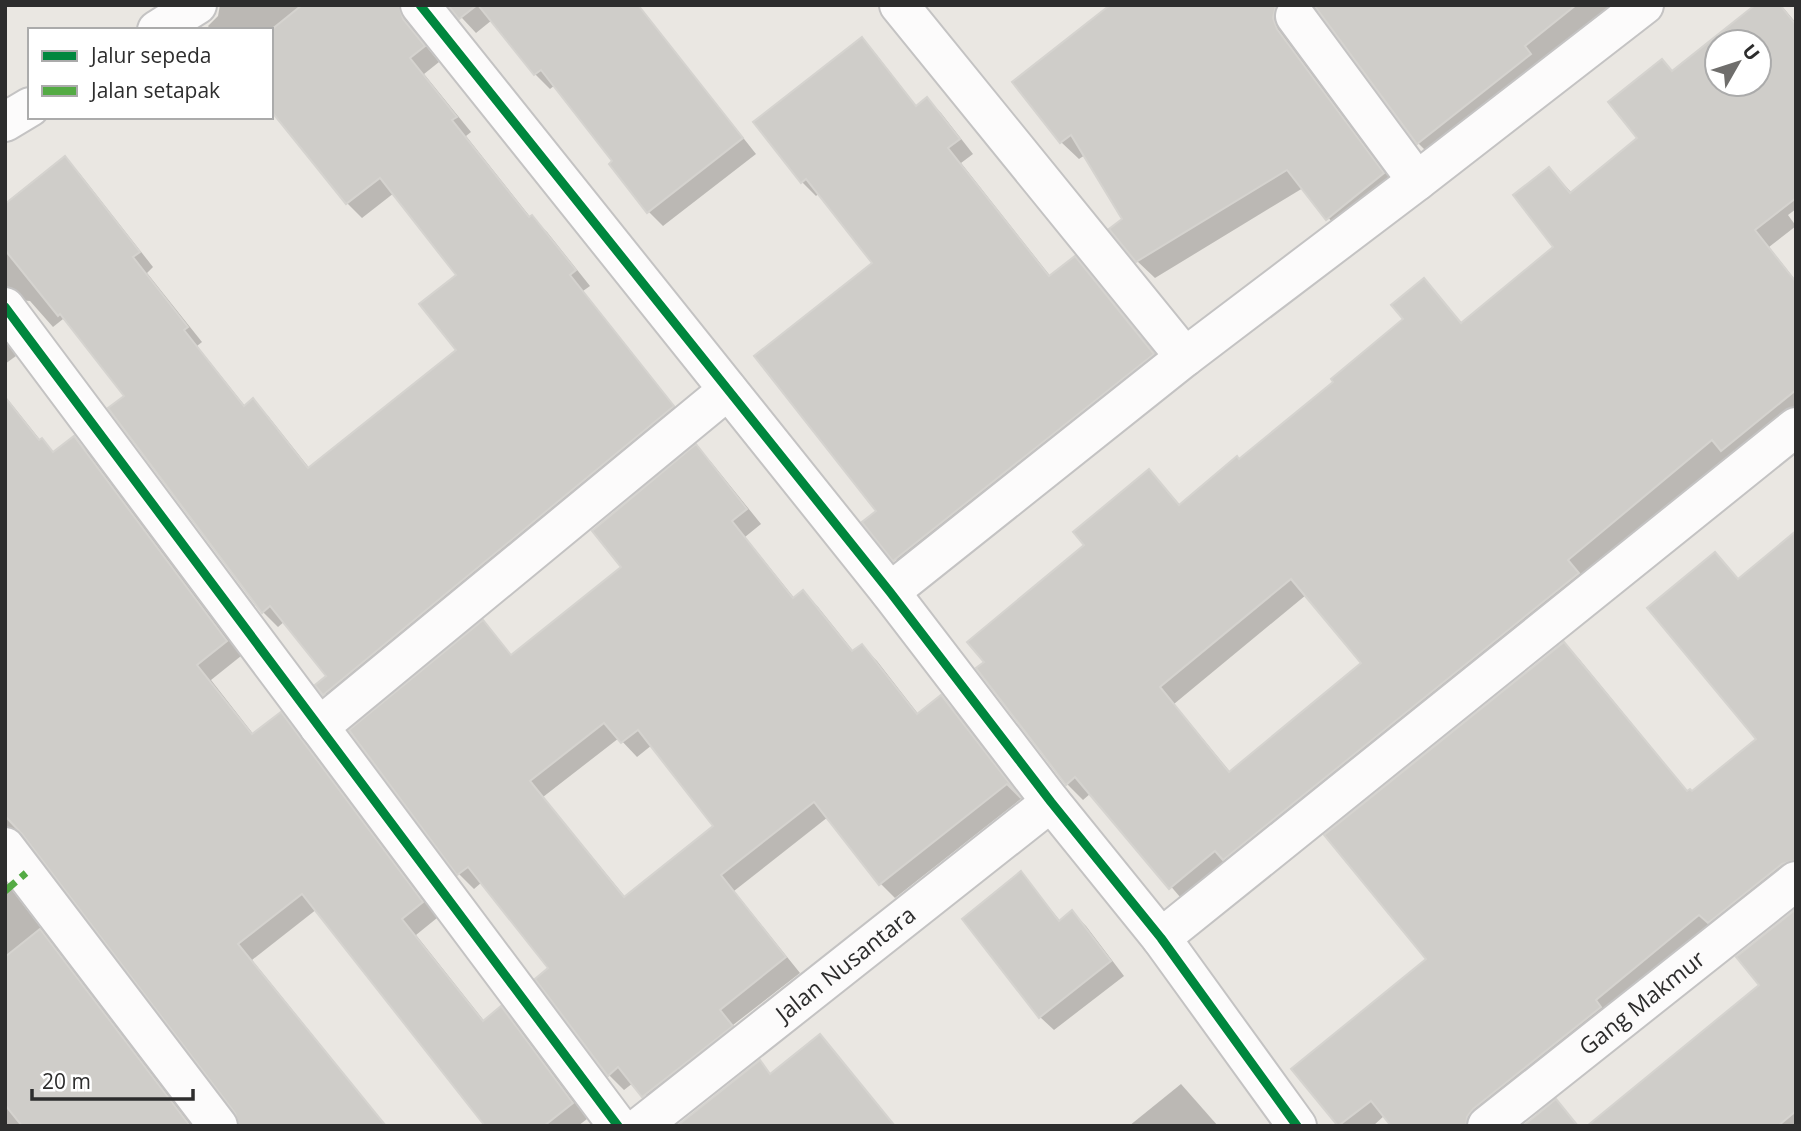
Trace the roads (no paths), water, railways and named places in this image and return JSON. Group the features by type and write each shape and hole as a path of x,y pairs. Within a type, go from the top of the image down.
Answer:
{"street":[{"path":"160,28 197,5"},
{"path":"420,5 890,592 1051,802 1161,938 1297,1126"},
{"path":"899,5 1185,357"},
{"path":"890,592 1185,357 1418,181 1639,7"},
{"path":"1295,16 1418,181"},
{"path":"5,122 28,108"},
{"path":"5,307 618,1126"},
{"path":"319,727 728,390"},
{"path":"1161,938 1796,427"},
{"name":"Jalan Nusantara","path":"641,1126 1051,802"},
{"path":"12,870 218,1126"},
{"name":"Gang Makmur","path":"1487,1126 1796,881"}]}
